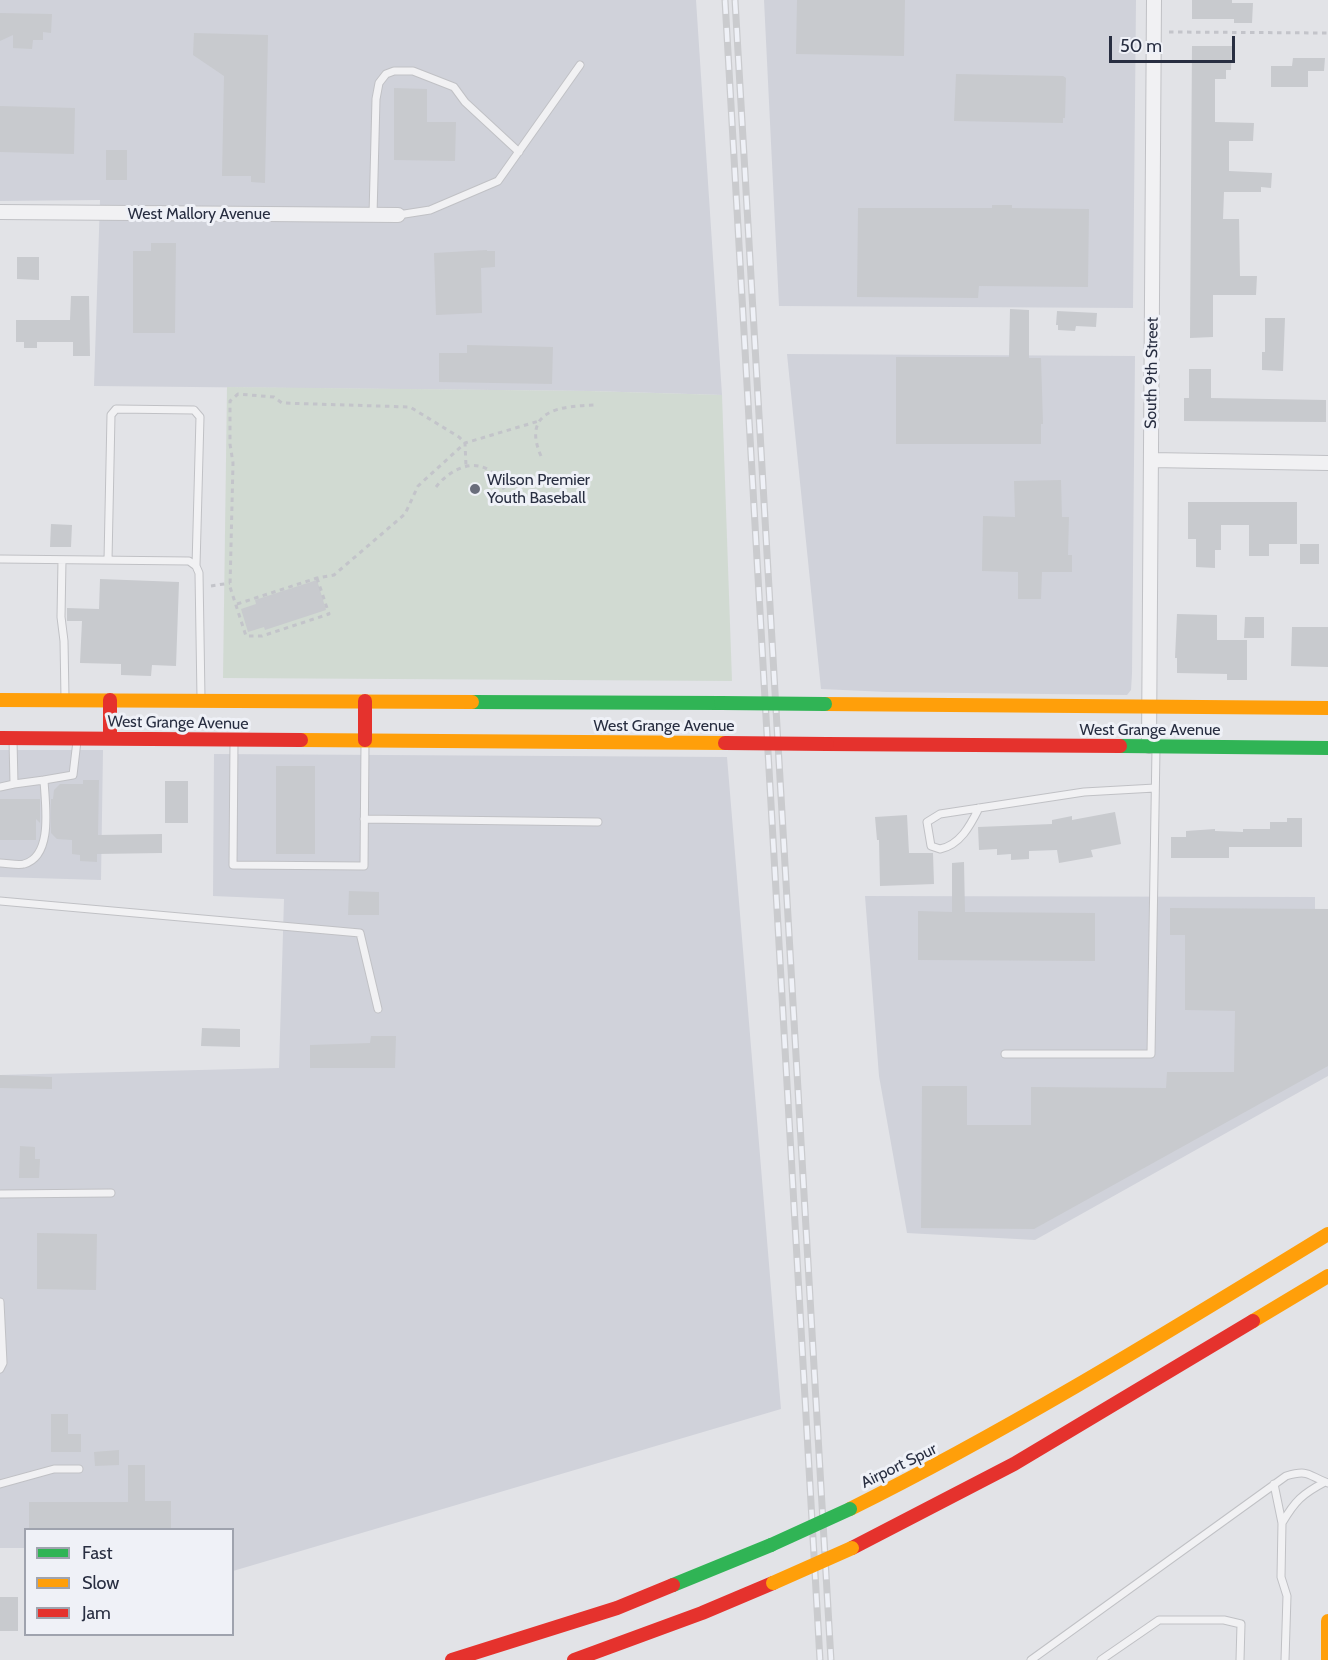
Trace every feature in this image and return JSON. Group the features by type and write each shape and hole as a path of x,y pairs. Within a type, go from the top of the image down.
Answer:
{"main road":[{"name":"West Grange Avenue","path":"0,700 1328,708"},
{"path":"110,700 110,738"},
{"path":"365,701 365,740"},
{"name":"West Grange Avenue","path":"7,738 1328,748"},
{"name":"Airport Spur","path":"452,1660 616,1608 771,1545 922,1474 1008,1427 1328,1234"},
{"path":"574,1660 702,1613 852,1548 1014,1464 1328,1276"},
{"path":"1328,1621 1328,1660"}],"street":[{"name":"South 9th Street","path":"1153,747 1150,707 1155,0"},
{"name":"West Mallory Avenue","path":"0,212 398,215"},
{"path":"1151,460 1328,462"}],"lane":[{"path":"398,215 430,210 498,181 580,65"},
{"path":"373,215 376,99 380,83 386,75 394,71 413,71 454,87 465,102 519,152"},
{"path":"108,560 111,415 116,410 194,410 200,417 196,566 200,588 201,700"},
{"path":"0,559 189,561 196,566"},
{"path":"62,560 61,617 64,641 65,700"},
{"path":"7,738 14,784"},
{"path":"0,787 73,775 77,738"},
{"path":"234,740 233,865 364,866 365,740"},
{"path":"1005,1054 1150,1054 1155,788 1153,747"},
{"path":"0,863 25,864 40,853 46,833 44,780"},
{"path":"979,808 965,832 954,843 940,849 931,846 927,822 940,814 979,808 1084,792 1155,788"},
{"path":"364,819 598,822"},
{"path":"0,901 360,933 378,1009"},
{"path":"0,1194 111,1193"},
{"path":"0,1302 3,1362 0,1369"},
{"path":"0,1484 54,1469 79,1469"},
{"path":"1031,1660 1286,1476 1296,1473 1310,1474 1326,1482"},
{"path":"1282,1523 1293,1503 1306,1492 1326,1482"},
{"path":"1274,1484 1282,1523 1281,1577 1287,1596 1285,1660"},
{"path":"1101,1660 1159,1620 1224,1620 1241,1624 1240,1660"}],"path":[{"path":"1154,32 1328,33"},
{"path":"318,578 328,614 262,636 246,636 230,583 233,463 230,444 230,400 238,394 274,397 282,403 410,407 465,443 466,466"},
{"path":"236,604 334,575 405,514 418,486 465,443 539,421 552,411 567,406 595,405"},
{"path":"539,421 535,442 541,456"},
{"path":"436,487 455,468 480,467 492,472 513,502"},
{"path":"200,588 230,583"}],"shaded area":[{"path":"0,0 696,0 722,395 589,391 94,386 100,200 0,201"},
{"path":"764,0 1136,0 1133,308 779,306"},
{"path":"787,354 1135,356 1132,674 1131,690 1127,695 821,689"},
{"name":"Wilson Premier Youth Baseball","path":"227,387 589,391 722,395 732,681 223,678"},
{"path":"0,750 103,750 101,880 0,877"},
{"path":"214,754 727,757 781,1409 234,1571 234,1528 24,1528 24,1548 0,1548 0,1075 279,1068 284,899 213,896"},
{"path":"865,896 1315,897 1315,928 1328,929 1328,1076 1035,1240 907,1233 879,1076"}],"building":[{"path":"797,0 905,0 904,56 796,54"},
{"path":"1192,0 1232,0 1232,3 1253,3 1252,23 1234,23 1234,19 1192,19"},
{"path":"0,13 52,14 51,33 43,32 43,40 33,40 32,49 13,48 13,35 0,41"},
{"path":"194,33 268,35 265,183 251,182 251,176 222,176 224,76 193,55"},
{"path":"1192,46 1232,46 1231,70 1226,70 1226,79 1215,79 1215,122 1254,123 1253,141 1229,141 1229,171 1272,173 1271,188 1261,187 1261,192 1224,192 1223,219 1239,219 1240,276 1257,276 1256,295 1213,295 1213,337 1190,338"},
{"path":"1293,58 1325,58 1324,71 1308,71 1308,87 1271,87 1271,66 1292,66"},
{"path":"956,74 1063,76 1066,78 1063,123 954,121"},
{"path":"394,88 427,89 427,122 456,122 455,161 394,160"},
{"path":"0,106 75,108 74,154 0,152"},
{"path":"106,150 127,150 127,180 106,180"},
{"path":"992,205 1012,205 1012,208 1089,209 1088,287 979,286 978,298 857,297 858,208 992,208"},
{"path":"151,243 176,243 175,333 133,333 133,251 151,251"},
{"path":"495,251 495,267 481,268 482,313 436,315 434,253"},
{"path":"17,257 39,257 39,280 17,279"},
{"path":"71,296 89,296 90,356 73,356 73,342 37,342 37,348 24,348 24,342 16,342 16,320 70,320"},
{"path":"1010,309 1029,310 1029,358 1041,358 1043,424 1041,424 1041,444 896,444 896,357 1009,357"},
{"path":"1057,311 1097,313 1096,327 1076,326 1075,331 1058,330"},
{"path":"1265,318 1285,318 1283,371 1262,370 1262,352 1265,352"},
{"path":"467,345 553,347 552,384 439,382 439,353 467,353"},
{"path":"1189,369 1211,369 1211,398 1326,400 1326,422 1184,421 1184,398 1189,398"},
{"path":"1061,480 1062,517 1069,517 1068,555 1072,555 1072,572 1042,572 1041,599 1018,599 1018,572 982,571 983,516 1015,517 1014,481"},
{"path":"1188,502 1297,502 1297,544 1269,544 1269,556 1249,556 1249,525 1221,525 1221,550 1215,550 1215,568 1196,567 1196,539 1188,539"},
{"path":"51,524 72,525 71,547 50,547"},
{"path":"1300,544 1319,544 1319,564 1300,564"},
{"path":"100,579 179,582 176,666 152,665 151,676 121,675 121,664 80,663 82,621 67,621 67,608 99,609"},
{"path":"317,580 326,610 265,630 264,627 248,632 241,609 256,604 255,600"},
{"path":"1177,614 1217,615 1217,640 1247,640 1247,680 1227,680 1227,674 1177,673 1177,658 1175,658"},
{"path":"1245,617 1264,617 1264,638 1244,638"},
{"path":"1292,627 1328,627 1328,667 1291,666"},
{"path":"276,766 315,766 315,854 276,854"},
{"path":"83,780 99,780 98,835 162,834 162,853 97,854 97,862 80,861 80,855 72,854 72,840 57,839 51,833 51,799 53,799 54,790 60,784 83,784"},
{"path":"165,781 188,781 188,823 165,823"},
{"path":"0,799 40,799 40,823 36,819 36,840 0,840"},
{"path":"1115,812 1121,844 1091,850 1093,857 1059,863 1057,850 1029,851 1029,859 1011,860 1011,854 997,855 997,849 979,850 978,827 1052,824 1052,820 1072,816 1072,820"},
{"path":"907,815 909,853 933,853 934,884 880,886 879,840 877,840 875,817"},
{"path":"1287,818 1302,818 1302,847 1229,847 1229,858 1171,858 1171,837 1186,837 1186,831 1215,829 1215,831 1243,832 1243,829 1270,829 1270,822 1287,822"},
{"path":"964,862 965,912 1095,913 1095,961 918,960 918,911 952,912 952,863"},
{"path":"349,891 379,892 379,915 348,915"},
{"path":"1170,908 1328,909 1328,1066 1034,1229 921,1228 922,1086 967,1086 967,1125 1031,1125 1031,1087 1166,1088 1167,1072 1234,1072 1235,1011 1185,1010 1185,935 1170,935"},
{"path":"202,1028 240,1029 240,1047 201,1046"},
{"path":"371,1036 396,1036 395,1068 310,1068 310,1045 370,1043"},
{"path":"0,1075 52,1077 52,1089 0,1088"},
{"path":"20,1146 35,1147 35,1159 40,1159 39,1178 19,1178"},
{"path":"37,1233 97,1234 96,1290 37,1289"},
{"path":"51,1414 68,1414 68,1434 81,1434 81,1452 51,1452"},
{"path":"119,1450 119,1465 95,1466 94,1452"},
{"path":"128,1465 145,1465 145,1501 171,1501 171,1528 29,1528 29,1502 128,1502"},
{"path":"0,1597 18,1597 18,1631 0,1631"}],"railway":[{"path":"725,0 820,1660"},
{"path":"735,0 831,1660"}],"traffic: fast":[{"path":"472,702 721,703"},
{"path":"721,703 825,704"},
{"path":"1120,746 1328,748"},
{"path":"771,1545 850,1509"},
{"path":"673,1585 771,1545"}],"traffic: slow":[{"path":"0,700 472,702"},
{"path":"825,704 1328,708"},
{"path":"301,740 725,743"},
{"path":"850,1509 1032,1411 1151,1342 1328,1234"},
{"path":"1253,1321 1328,1276"},
{"path":"773,1583 852,1548"},
{"path":"1328,1621 1328,1660"}],"traffic: jam":[{"path":"110,700 110,738"},
{"path":"365,701 365,740"},
{"path":"0,738 301,740"},
{"path":"725,743 827,744"},
{"path":"827,744 1120,746"},
{"path":"852,1548 1014,1464 1253,1321"},
{"path":"574,1660 702,1613 773,1583"},
{"path":"452,1660 617,1608 673,1585"}],"place":[{"name":"Wilson Premier Youth Baseball","path":"475,489"}]}
